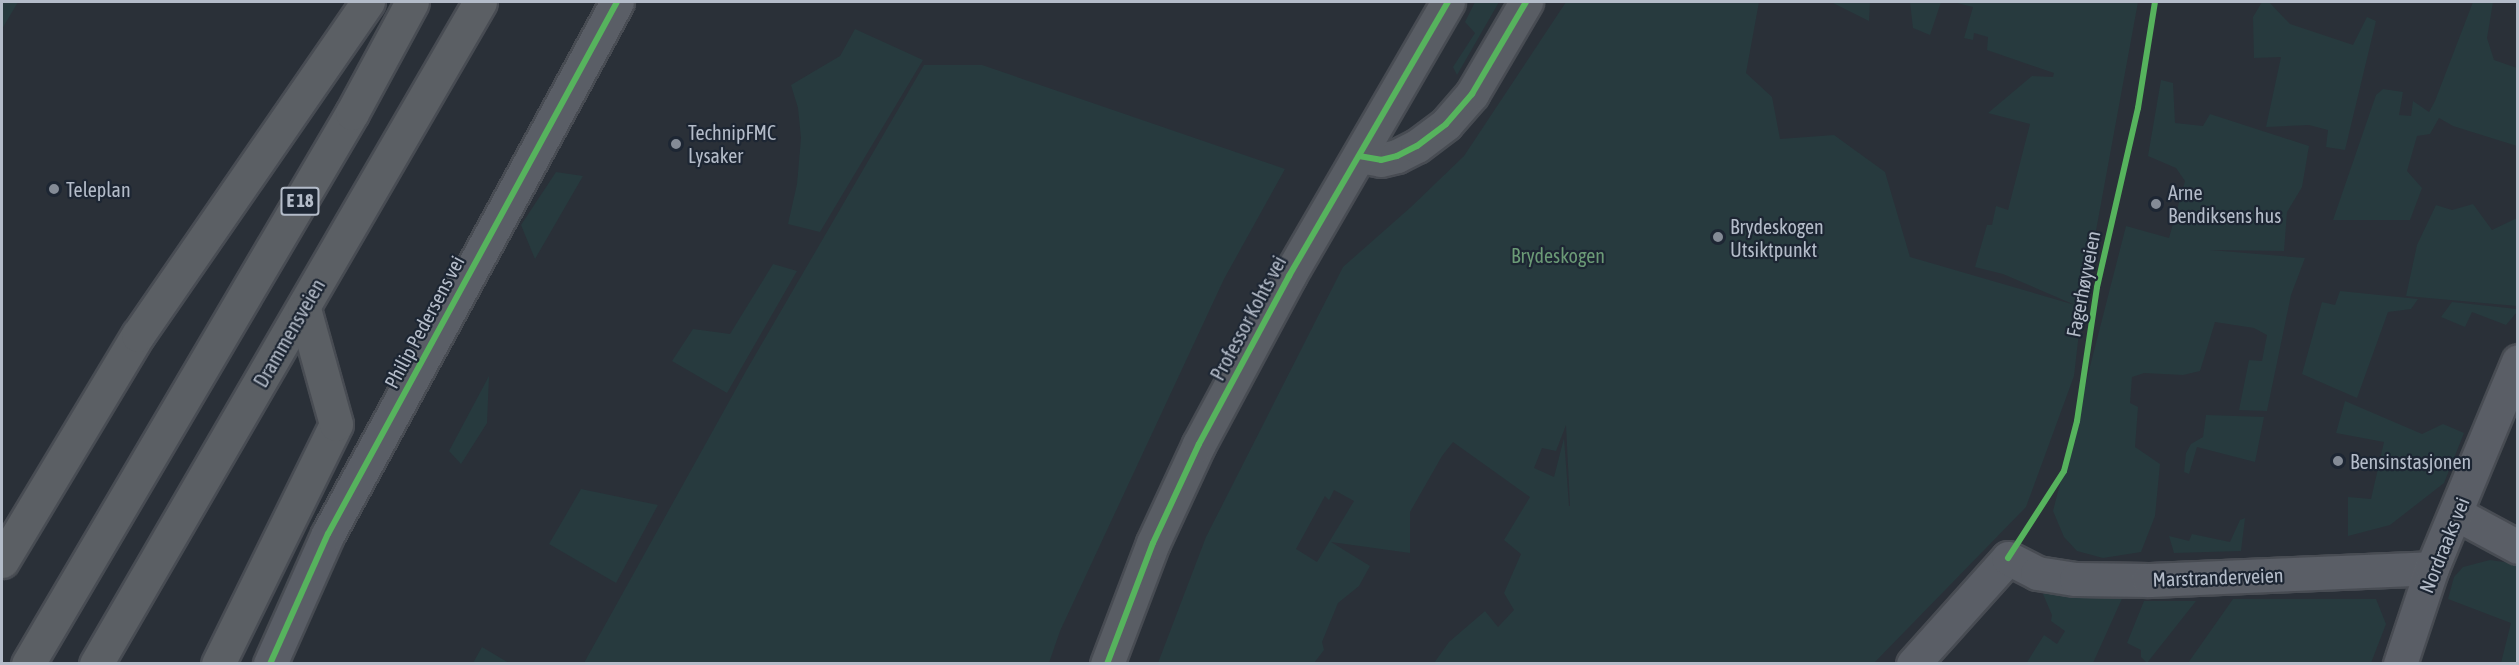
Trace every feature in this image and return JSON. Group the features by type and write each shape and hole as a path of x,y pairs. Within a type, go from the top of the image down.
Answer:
{"highway":[{"path":"2,561 138,335 368,2"},
{"name":"E 18","path":"28,663 352,113 412,2"},
{"name":"Drammensveien","path":"96,663 304,309 480,2"},
{"path":"218,663 336,424 304,309"}],"main road":[{"name":"Professor Kohts vei","path":"1107,663 1153,543 1199,444 1289,276 1448,2"},
{"path":"1359,156 1381,160 1397,156 1417,146 1446,124 1472,94 1526,2"}],"street":[{"name":"Philip Pedersens vei","path":"270,663 328,534 616,2"},
{"name":"Nordraaks vei","path":"2400,663 2432,568 2457,514 2517,361"},
{"path":"2457,514 2517,547"},
{"name":"Marstranderveien","path":"1912,663 2008,558 2037,573 2076,579 2205,578 2432,568"}],"green space":[{"path":"2,2 18,2 2,29"},
{"path":"1475,2 1499,2 1457,75 1453,67 1475,33 1465,22"},
{"name":"Brydeskogen","path":"1566,2 1759,2 1746,73 1772,97 1780,139 1834,135 1885,172 1910,257 2075,305 2003,274 1975,267 1987,225 1992,225 1996,206 2008,210 2030,124 1988,113 2032,76 2053,77 2054,73 1987,50 1988,37 1974,33 1973,40 1964,38 1973,7 1953,2 2138,2 2082,307 2074,376 2026,507 1874,663 1434,663 1449,642 1485,611 1498,627 1514,610 1504,593 1521,554 1504,540 1530,497 1453,442 1442,456 1410,512 1410,553 1331,542 1370,566 1359,586 1338,603 1322,642 1324,650 1314,663 1158,663 1206,537 1343,267 1464,156","holes":["1566,425 1570,506 1564,438 1554,477 1534,468 1542,448 1556,451","1334,490 1354,501 1317,562 1296,549 1325,496 1329,500"]},
{"path":"1831,2 1870,2 1869,21"},
{"path":"1910,2 1941,2 1930,35 1913,28"},
{"path":"2262,2 2269,2 2290,24 2353,45 2367,17 2376,21 2345,150 2326,147 2328,130 2309,125 2266,127 2281,57 2254,58 2253,17"},
{"path":"2473,2 2493,2 2487,38 2494,60 2517,68 2517,146 2453,126 2439,118 2430,134 2417,136 2407,171 2422,188 2410,220 2333,220 2376,95 2383,89 2403,92 2399,115 2411,116 2413,101 2429,112"},
{"path":"855,29 923,60 820,232 788,224 797,184 801,138 798,108 791,85 840,56"},
{"path":"924,65 982,65 1285,169 1224,279 1060,631 1049,663 584,663 746,371"},
{"path":"2161,80 2173,83 2175,123 2203,126 2210,114 2309,146 2302,187 2287,212 2284,251 2210,250 2305,258 2291,295 2267,411 2239,410 2249,360 2262,361 2267,335 2254,328 2215,322 2200,371 2183,375 2144,373 2132,377 2130,403 2138,407 2135,447 2160,464 2155,516 2141,552 2103,558 2077,551 2064,537 2053,511 2126,226 2169,238 2185,181 2176,168 2148,156"},
{"path":"556,172 583,176 535,259 521,225"},
{"path":"2473,204 2492,230 2517,218 2517,306 2406,296 2417,245 2436,205 2452,210"},
{"path":"773,264 797,271 727,393 672,361 693,329 730,334"},
{"path":"2340,291 2418,299 2411,309 2388,312 2357,398 2302,374 2322,302 2335,305"},
{"path":"2452,302 2517,309 2517,312 2506,325 2472,312 2465,327 2441,317"},
{"path":"489,376 487,423 461,464 449,451"},
{"path":"2345,401 2422,434 2443,424 2464,433 2444,483 2390,525 2348,536 2348,497 2371,499 2384,442 2336,433"},
{"path":"2206,415 2264,417 2255,462 2197,447 2189,474 2184,472 2186,453 2191,444 2203,437"},
{"path":"581,489 658,505 616,583 549,544"},
{"path":"2245,518 2241,551 2174,553 2169,536 2189,541 2192,534 2230,542 2240,520"},
{"path":"2490,560 2511,563 2517,567 2517,663 2501,663 2511,623 2448,599 2454,577 2463,567"},
{"path":"2125,592 2093,663 2026,664 2044,635 2057,644 2065,631 2051,621 2052,615 2043,594"},
{"path":"2233,599 2376,599 2386,624 2371,663 2188,663"},
{"path":"2144,601 2196,601 2147,663 2141,657 2141,650 2127,643"},
{"path":"482,647 509,663 473,663"}],"cycle path":[{"path":"270,664 328,534 617,2"},
{"path":"1107,664 1153,543 1199,444 1289,276 1448,2"},
{"path":"1359,156 1381,160 1397,156 1417,146 1446,124 1472,94 1526,2"},
{"name":"Fagerhøyveien","path":"2008,558 2064,471 2077,421 2097,287 2138,108 2155,2"}],"place":[{"name":"TechnipFMC Lysaker","path":"676,144"},
{"name":"Teleplan","path":"54,189"},
{"name":"Arne Bendiksens hus","path":"2156,204"},
{"name":"Brydeskogen Utsiktpunkt","path":"1718,237"},
{"name":"Bensinstasjonen","path":"2338,461"}]}
